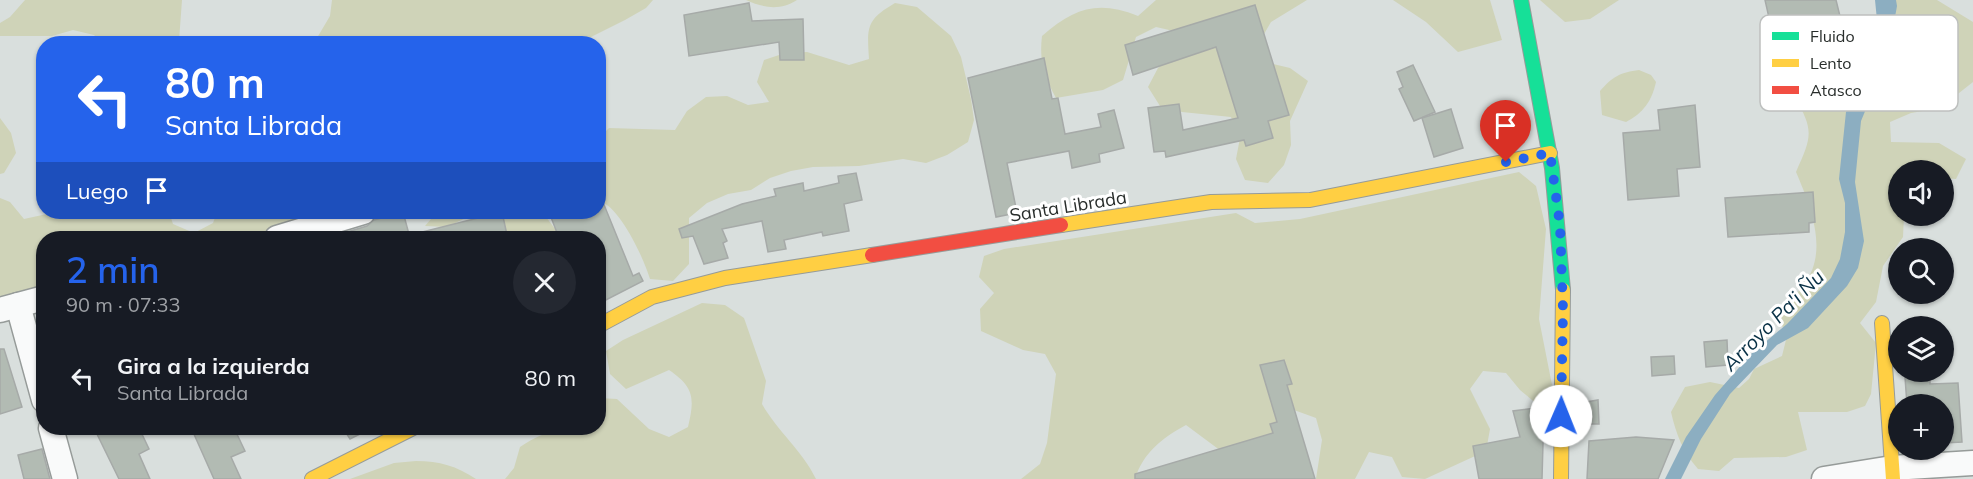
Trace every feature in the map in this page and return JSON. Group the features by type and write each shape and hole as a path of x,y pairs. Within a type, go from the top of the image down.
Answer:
{"street":[{"path":"1521,0 1550,153 1560,225 1562,299 1560,479"},
{"name":"Santa Librada","path":"606,322 652,297 725,278 1211,202 1310,200 1550,153"},
{"path":"300,231 340,219"},
{"path":"36,300 9,307 36,379"},
{"path":"1881,323 1892,474"},
{"path":"53,435 65,479"},
{"path":"312,479 399,435"},
{"path":"1824,479 1892,474 1973,463"}],"green space":[{"path":"25,0 182,0 179,36 95,36 73,30 52,36 0,36 0,23 10,17"},
{"path":"332,0 653,0 646,8 593,36 318,36 330,16"},
{"path":"746,0 797,0 784,6 772,7"},
{"path":"1156,0 1307,0 1271,22 1260,41 1269,63 1290,68 1308,81 1290,121 1291,145 1284,165 1268,183 1245,180 1236,159 1240,138 1231,117 1182,112 1160,106 1148,87 1158,68 1174,54 1178,32 1156,27 1136,37 1123,80 1103,90 1056,98 1043,68 1042,36 1076,13 1098,8 1111,8 1138,16"},
{"path":"1393,0 1490,0 1502,40 1458,52 1426,22"},
{"path":"1540,0 1619,0 1590,19 1565,22"},
{"path":"1896,0 1937,0 1973,22 1973,82 1958,94 1958,15 1895,15"},
{"path":"895,3 917,7 951,36 961,57 971,99 974,120 968,142 947,155 926,163 903,159 859,166 813,167 791,171 770,178 751,190 728,194 707,203 689,218 689,264 673,281 650,279 630,234 615,212 606,204 606,131 609,128 675,130 687,111 706,97 727,96 748,105 769,102 757,82 764,60 785,53 807,52 849,65 869,59 870,25 885,9"},
{"path":"1639,70 1651,75 1656,82 1646,106 1626,122 1602,115 1600,91 1617,76"},
{"path":"1802,111 1923,111 1911,113 1890,122 1891,142 1939,143 1966,159 1956,179 1954,179 1954,160 1888,160 1888,226 1904,226 1903,237 1888,238 1888,259 1883,266 1876,302 1860,323 1876,343 1871,394 1865,406 1847,412 1798,412 1807,450 1786,457 1734,458 1719,471 1698,469 1681,442 1671,412 1685,387 1710,382 1739,388 1749,379 1754,369 1782,356 1786,340 1780,317 1812,270 1816,256 1815,228 1796,172 1808,142 1808,127"},
{"path":"0,118 11,133 16,153 4,173 0,174"},
{"path":"1519,172 1536,186 1546,229 1539,319 1552,385 1538,405 1520,390 1506,373 1483,371 1470,389 1490,429 1486,451 1425,479 1402,477 1392,457 1369,452 1355,479 1316,479 1322,440 1316,418 1294,410 1274,450 1221,451 1186,425 1154,447 1143,461 1135,479 1021,479 1040,464 1047,443 1056,374 1045,354 1023,350 981,331 980,309 994,293 979,277 984,256 1004,249 1236,213 1255,223 1300,219"},
{"path":"0,198 10,202 24,219 36,216 36,219 171,219 173,224 189,231 36,231 36,298 0,303"},
{"path":"214,219 296,219 285,228 272,231 198,231 213,223"},
{"path":"431,219 464,219 447,227 425,226"},
{"path":"499,219 548,219 557,231 505,231 505,226"},
{"path":"702,303 725,305 744,318 766,381 762,404 804,459 816,479 505,479 514,468 520,447 539,436 606,435 606,398 617,399 649,429 669,437 688,427 692,401 688,388 669,370 626,389 610,374 606,351 623,340"},
{"path":"416,461 448,465 476,479 350,479 394,463"}],"water":[{"path":"1875,0 1896,0 1895,15 1876,15"},
{"path":"1865,111 1861,121 1855,182 1864,241 1858,268 1847,286 1808,328 1777,345 1730,394 1701,439 1681,479 1665,479 1686,437 1715,395 1751,354 1787,324 1831,278 1840,259 1845,232 1845,203 1839,179 1846,112"}],"building":[{"path":"1765,0 1836,0 1840,15 1768,15"},
{"path":"749,3 752,21 803,19 804,60 780,60 779,42 689,56 684,15"},
{"path":"1255,5 1289,115 1268,121 1273,138 1246,146 1244,140 1166,157 1165,151 1154,152 1148,108 1179,104 1183,130 1238,118 1216,47 1133,75 1125,45"},
{"path":"1044,58 1052,99 1058,98 1065,134 1101,127 1098,114 1114,110 1124,148 1099,154 1100,162 1072,168 1069,151 1007,163 1017,213 996,217 968,78"},
{"path":"1413,65 1435,112 1414,121 1399,89 1403,87 1397,72"},
{"path":"1695,105 1700,167 1677,169 1679,196 1628,200 1623,133 1660,130 1658,110"},
{"path":"1451,109 1463,148 1434,157 1422,118"},
{"path":"856,173 862,200 844,204 849,231 823,236 822,232 784,240 786,249 768,252 762,221 722,229 727,241 723,243 728,258 704,264 693,236 682,238 679,229 742,204 776,196 774,189 803,183 804,191 839,183 838,176"},
{"path":"1813,192 1815,222 1809,223 1809,232 1728,237 1725,198"},
{"path":"606,210 633,276 639,273 643,281 606,300 606,231 556,231 552,219 606,219"},
{"path":"405,219 408,231 350,231 367,226 374,220"},
{"path":"474,219 504,219 506,231 426,231"},
{"path":"1727,340 1728,365 1706,367 1704,342"},
{"path":"0,349 4,349 22,407 0,414"},
{"path":"1674,356 1675,374 1652,376 1651,357"},
{"path":"1284,360 1292,384 1287,385 1315,479 1135,479 1135,474 1273,433 1270,424 1277,422 1260,365"},
{"path":"1905,382 1958,383 1962,442 1954,442 1954,394 1906,394"},
{"path":"1598,400 1599,424 1581,424 1581,403"},
{"path":"1544,407 1542,479 1479,479 1473,446 1520,437 1513,411"},
{"path":"97,435 142,435 149,449 139,454 150,479 119,479"},
{"path":"194,435 237,435 245,451 231,457 241,479 214,479"},
{"path":"1636,437 1674,440 1658,479 1587,479 1589,441"},
{"path":"42,449 50,479 24,479 18,455"}],"traffic: fast":[{"path":"1521,0 1552,168 1563,290"}],"traffic: slow":[{"path":"1061,225 1211,202 1310,200 1550,153"},
{"path":"606,322 652,297 725,278 872,255"},
{"path":"1561,479 1563,290"},
{"path":"1882,323 1893,479"},
{"path":"312,479 399,435"}],"traffic: jam":[{"path":"872,255 1061,225"}],"route":[{"path":"1506,162 1550,153 1560,225 1563,310 1561,416"}],"water label":[{"name":"Arroyo Pa'i Ñu","path":"1773,320"}]}
